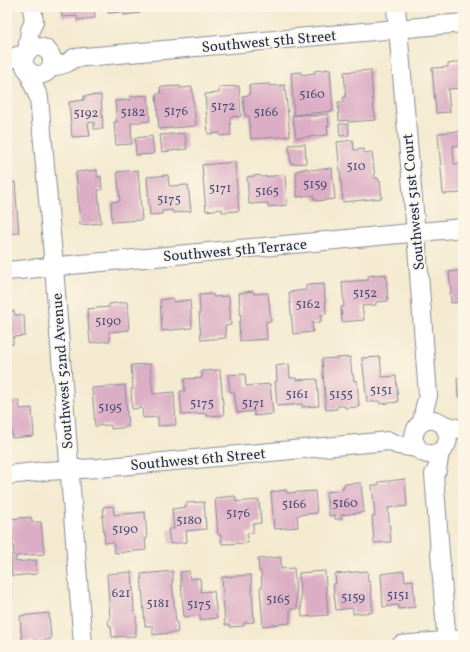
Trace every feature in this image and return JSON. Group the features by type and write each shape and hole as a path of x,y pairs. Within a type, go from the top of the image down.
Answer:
{"street":[{"name":"Southwest 51st Court","path":"396,7 416,233 428,396 425,406 435,437 437,470 434,474 452,642"},
{"name":"Southwest 52nd Avenue","path":"33,15 47,50"},
{"name":"Southwest 52nd Avenue","path":"33,15 27,62 32,82 39,98 54,267 83,645"},
{"name":"Southwest 5th Street","path":"7,61 17,56 27,62 34,74 42,74 50,69 67,63 74,58 463,23"},
{"name":"Southwest 5th Street","path":"7,67 17,70 27,62 30,49 38,46 47,50 68,53 74,58"},
{"path":"47,50 52,57 50,69"},
{"name":"Southwest 52nd Avenue","path":"39,98 44,90 50,69"},
{"name":"Southwest 5th Terrace","path":"7,271 463,228"},
{"name":"Southwest 6th Street","path":"7,475 389,441 398,444 463,430"},
{"path":"401,645 452,642"}],"building":[{"path":"61,7 94,7 95,18 77,20 77,16 62,17"},
{"path":"108,7 140,7 140,13 124,15 123,12 108,13"},
{"path":"463,61 463,88 448,89 450,112 436,113 432,68 448,67 448,64"},
{"path":"330,69 333,111 294,115 291,73 301,72 301,75 315,73 314,71"},
{"path":"371,70 373,105 376,120 348,122 348,120 339,121 338,102 344,102 343,97 346,97 344,72"},
{"path":"270,84 270,86 285,85 290,136 251,139 249,116 245,116 243,96 250,95 249,85"},
{"path":"180,86 180,88 192,87 196,126 159,129 156,94 161,94 160,87"},
{"path":"239,86 241,116 230,117 231,135 220,136 220,133 208,134 205,94 219,93 219,87"},
{"path":"101,95 103,129 94,129 94,122 88,123 90,136 72,137 69,102 84,100 84,96"},
{"path":"148,95 150,121 131,123 132,144 116,145 114,122 117,122 115,101 130,100 130,97"},
{"path":"7,107 12,153 7,154"},
{"path":"310,114 310,116 328,114 328,135 296,138 292,116"},
{"path":"339,124 348,124 349,135 340,136"},
{"path":"461,131 462,145 453,146 454,164 463,163 463,193 443,194 438,133"},
{"path":"185,133 187,149 162,152 160,135"},
{"path":"152,136 154,154 136,155 135,138"},
{"path":"353,140 354,150 364,149 364,153 372,152 375,178 378,178 380,181 382,198 343,202 337,142"},
{"path":"305,144 306,163 291,164 289,145"},
{"path":"235,162 239,211 222,212 222,209 206,211 202,165"},
{"path":"308,168 308,170 332,168 335,199 316,201 313,195 297,197 296,171"},
{"path":"97,170 97,177 101,176 102,190 98,190 101,223 80,225 76,172"},
{"path":"138,170 142,220 112,222 111,202 120,201 117,172"},
{"path":"168,175 169,186 188,185 191,211 173,213 172,210 162,211 162,214 150,215 147,177"},
{"path":"260,175 261,177 285,175 287,205 268,207 268,203 249,204 247,177"},
{"path":"7,182 15,182 19,233 7,234"},
{"path":"463,270 463,297 460,297 460,302 451,303 449,272"},
{"path":"386,274 388,301 376,302 376,305 362,306 364,320 342,322 341,307 344,307 342,282 369,280 368,276"},
{"path":"324,284 326,314 321,315 321,322 312,323 313,332 293,334 289,292 306,290 306,285"},
{"path":"253,291 254,294 268,293 271,321 266,322 267,339 240,341 239,322 241,321 239,293"},
{"path":"213,294 213,297 229,296 231,325 225,326 226,338 201,340 199,295"},
{"path":"173,298 173,302 190,300 192,328 162,331 160,300"},
{"path":"127,302 129,330 109,332 110,341 90,343 87,309 109,307 109,304"},
{"path":"7,311 14,311 15,315 24,315 25,336 13,337 13,344 7,345"},
{"path":"459,341 463,341 463,370 462,370"},
{"path":"350,357 354,381 357,380 359,407 345,408 345,406 337,406 337,409 326,410 322,359"},
{"path":"380,357 382,377 396,376 398,402 380,404 379,401 367,402 362,358"},
{"path":"150,364 153,394 174,392 176,425 158,426 158,417 143,418 142,408 132,409 131,389 133,389 131,365"},
{"path":"289,364 290,378 296,378 296,380 317,379 319,406 302,407 302,404 277,406 275,381 277,381 276,366"},
{"path":"220,370 224,415 207,416 206,413 182,415 180,391 185,391 184,379 202,378 202,371"},
{"path":"245,374 246,386 270,384 273,414 254,416 254,411 237,413 234,392 230,392 228,375"},
{"path":"463,377 463,397 458,397 457,378"},
{"path":"125,385 128,427 111,429 111,425 95,426 92,388"},
{"path":"19,401 20,409 32,408 34,436 12,438 10,412 7,412 7,402"},
{"path":"405,479 407,506 388,508 391,542 374,543 372,516 375,516 372,485 379,485 379,482"},
{"path":"361,483 364,512 341,515 342,519 335,519 335,515 329,516 326,492 343,490 342,487 344,487 344,484"},
{"path":"286,490 287,493 315,491 317,513 297,515 298,527 274,529 271,492"},
{"path":"235,496 236,502 259,500 261,523 253,524 253,533 247,533 248,543 222,544 221,535 218,535 215,498"},
{"path":"204,502 206,529 186,531 187,542 170,544 168,529 174,529 172,509 186,507 186,503"},
{"path":"113,506 114,515 145,512 147,539 145,539 146,550 115,553 113,542 105,543 102,516 104,516 103,507"},
{"path":"31,517 32,522 41,522 44,554 16,556 16,562 36,560 37,574 12,576 10,555 14,555 11,519"},
{"path":"281,557 281,569 294,568 297,609 290,609 290,623 263,626 260,588 262,587 261,572 259,572 258,559"},
{"path":"173,571 172,581 178,632 153,635 153,626 145,626 141,574"},
{"path":"189,571 190,579 200,578 201,592 214,591 217,618 200,620 200,615 184,617 180,572"},
{"path":"325,571 328,615 302,617 299,573"},
{"path":"367,571 368,582 370,581 373,612 353,614 353,608 336,610 333,584 336,584 335,574"},
{"path":"404,571 405,581 413,580 415,607 399,609 398,605 383,607 381,574"},
{"path":"132,572 134,611 136,615 136,636 112,637 111,626 109,626 108,619 110,619 107,574"},
{"path":"251,575 254,622 244,623 244,626 230,627 230,625 225,625 222,577"},
{"path":"8,582 10,603 7,603"},
{"path":"49,613 51,639 39,641 39,645 34,645 33,641 22,642 20,616"}]}
